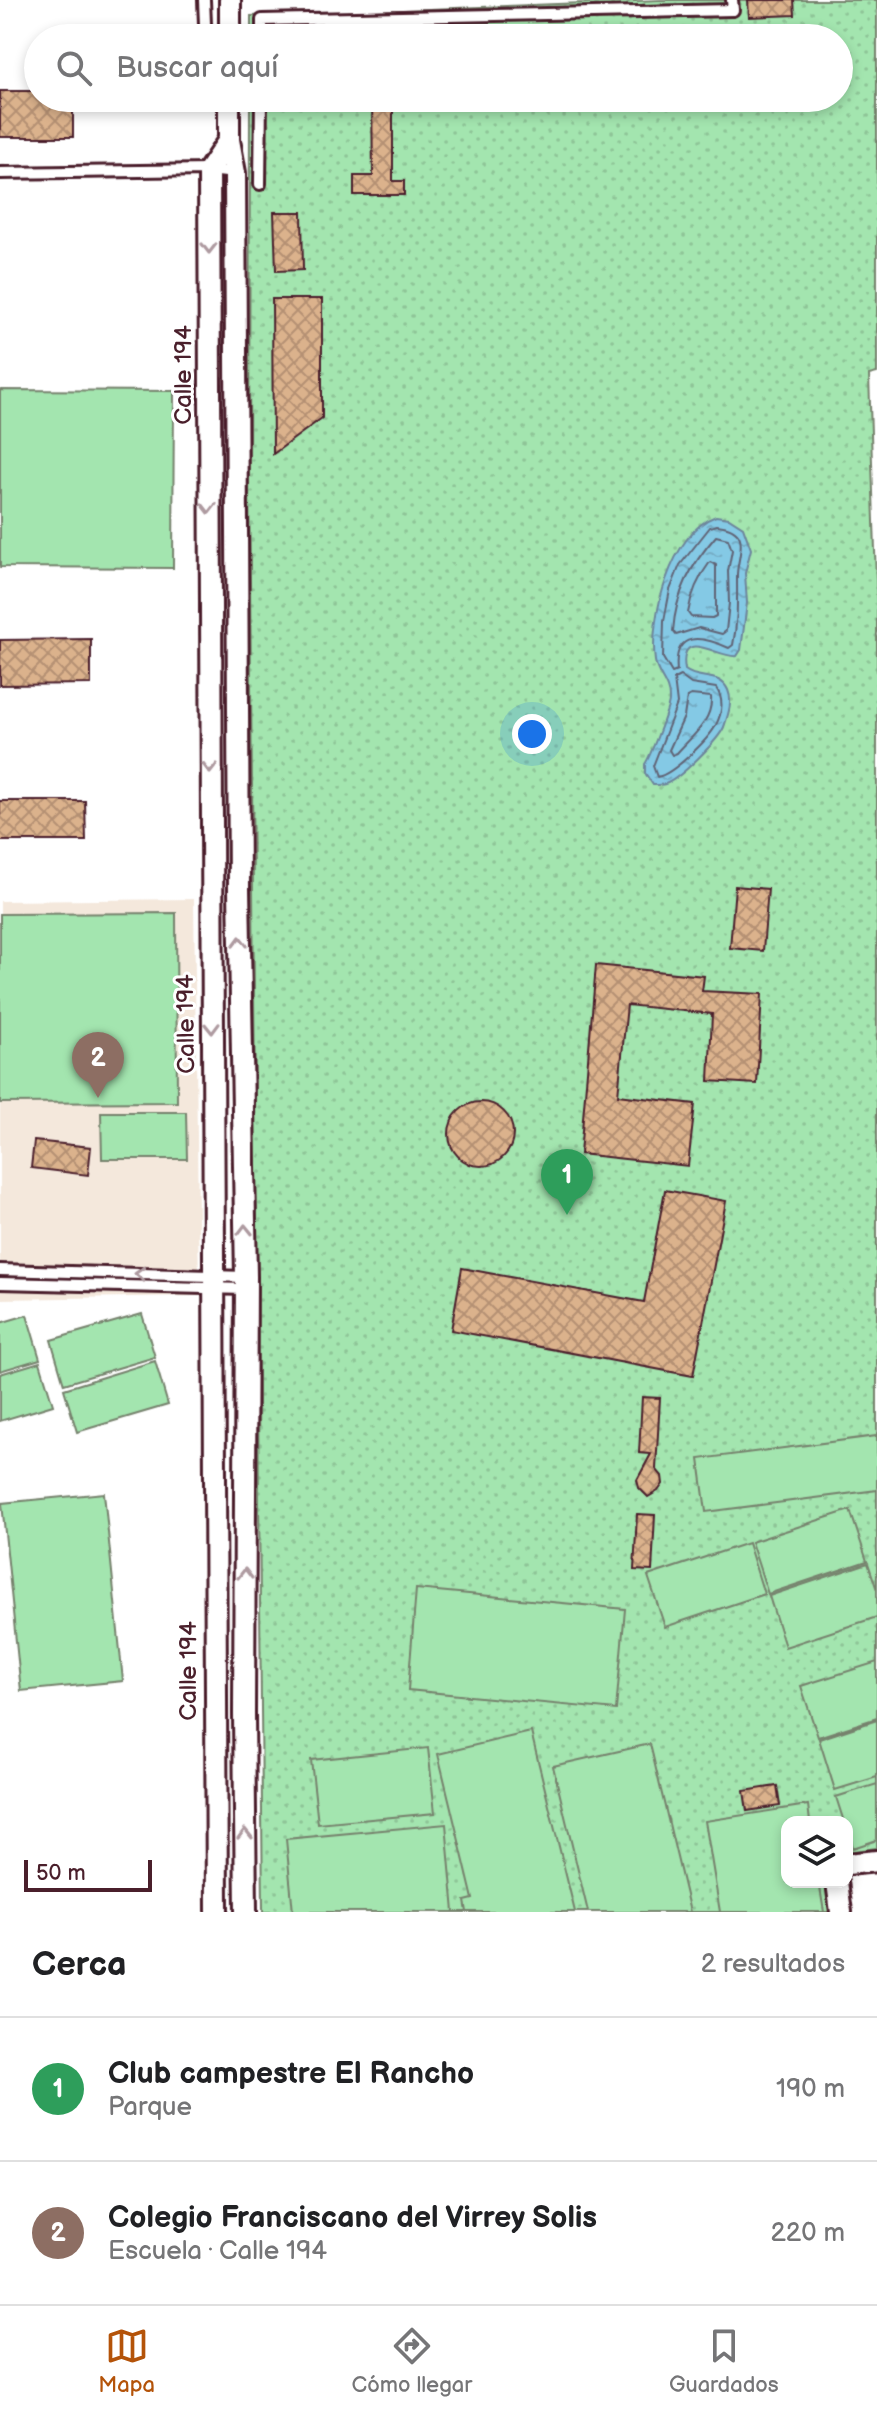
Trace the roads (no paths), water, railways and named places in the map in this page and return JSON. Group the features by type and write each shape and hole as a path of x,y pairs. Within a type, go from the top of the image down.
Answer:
{"street":[{"path":"230,0 230,24"},
{"path":"229,112 229,140 235,173 239,889 246,1283 246,1912"},
{"path":"209,170 229,140"},
{"name":"Calle 194","path":"209,170 217,1912"},
{"path":"853,1863 877,1861"},
{"path":"838,1888 841,1912"}],"lane":[{"path":"204,0 205,24"},
{"path":"262,24 262,20 733,10 732,0"},
{"path":"260,184 261,112"},
{"path":"0,173 209,170 235,173"},
{"path":"0,1270 246,1283"},
{"path":"0,1283 216,1282"},
{"path":"214,1715 244,1714"}],"water":[{"path":"716,516 729,518 743,527 751,549 745,573 747,603 741,650 737,656 729,656 694,647 688,649 684,657 685,670 724,684 729,695 728,713 721,733 698,758 671,781 653,785 645,773 645,764 669,701 668,690 655,661 654,643 660,601 675,558 700,525"}],"place":[{"name":"Colegio Franciscano del Virrey Solis","path":"98,1098"},
{"name":"Club campestre El Rancho","path":"567,1215"}]}
